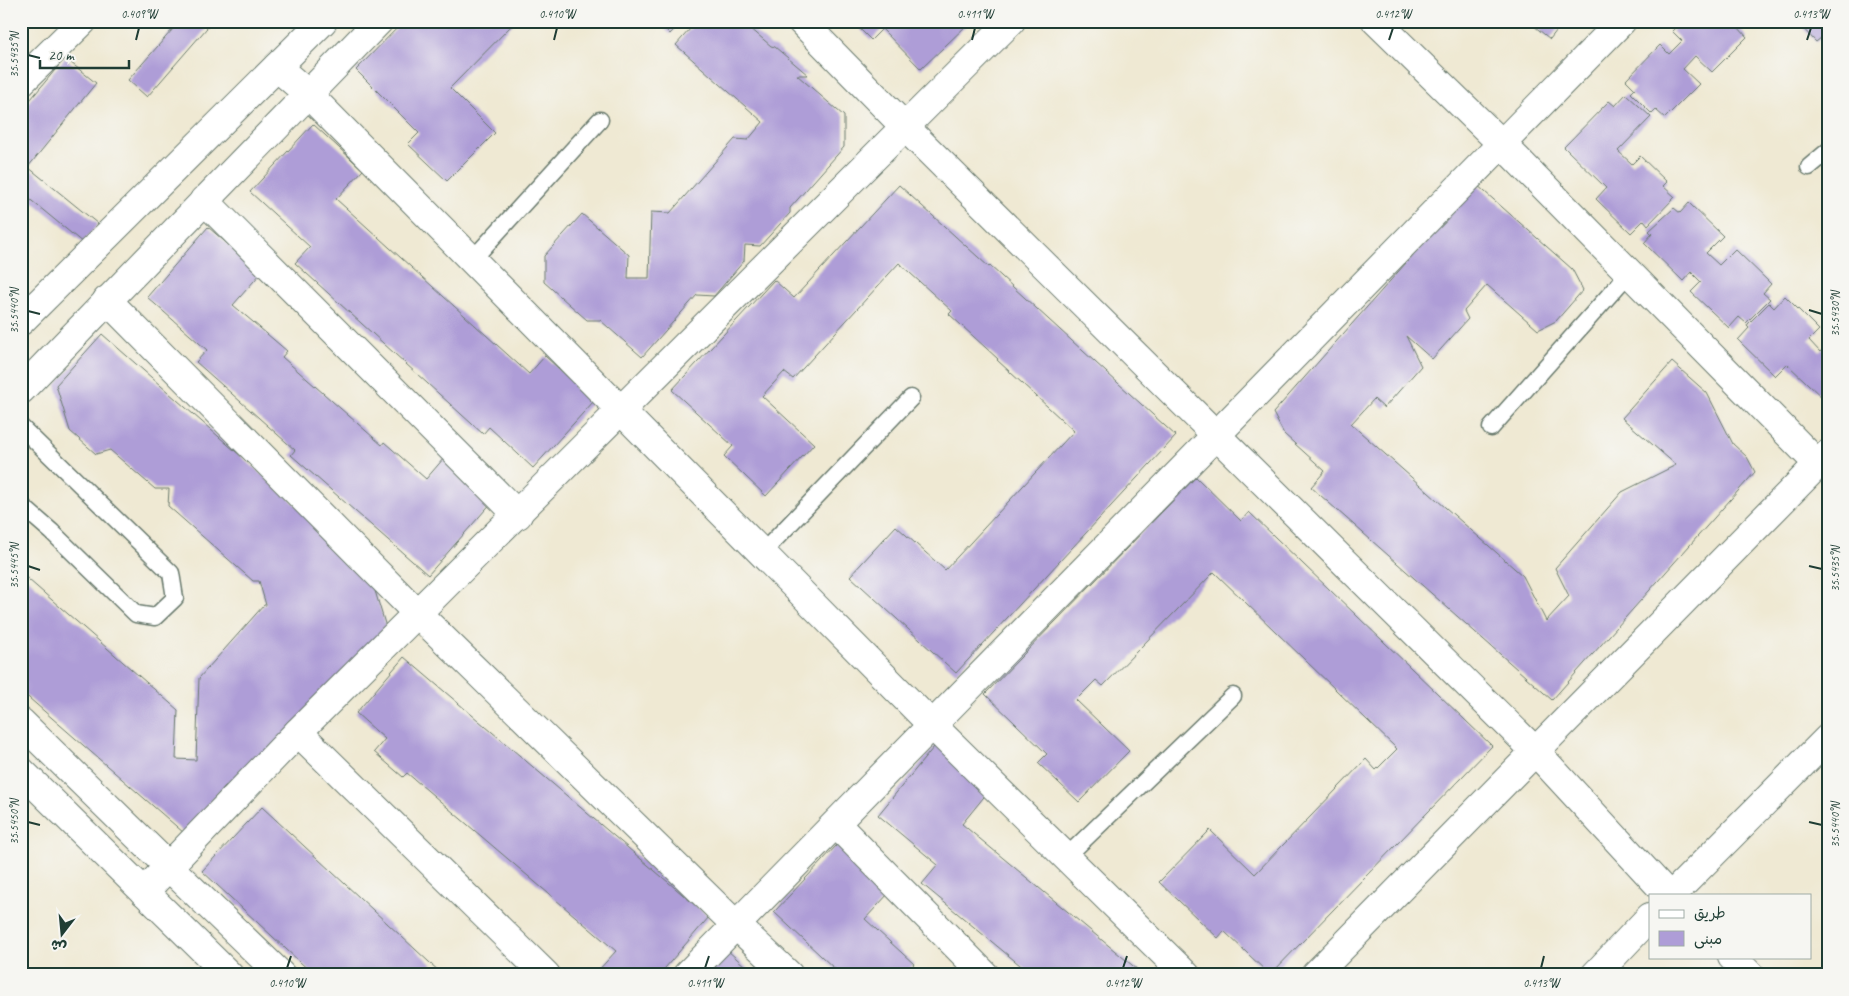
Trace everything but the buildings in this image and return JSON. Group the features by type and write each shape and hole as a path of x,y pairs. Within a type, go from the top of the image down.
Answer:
{"street":[{"path":"21,82 83,21"},
{"path":"21,321 323,21"},
{"path":"21,390 379,21"},
{"path":"801,21 905,127 1535,751 1667,894"},
{"path":"144,892 298,732 518,515 620,410 1011,21"},
{"path":"1315,975 1823,459 1629,273 1502,144 1376,21"},
{"path":"688,975 1622,21"},
{"path":"277,67 308,94 933,726 1186,975"},
{"path":"204,200 518,515"},
{"path":"107,300 418,614 789,975"},
{"path":"21,722 168,867 282,975"},
{"path":"298,732 546,975"},
{"path":"1673,894 1828,738"},
{"path":"21,772 229,975"},
{"path":"836,824 985,975"},
{"path":"1595,975 1649,918"},
{"path":"1733,958 1750,975"}],"lane":[{"path":"472,260 600,120"},
{"path":"1809,167 1828,150"},
{"path":"1491,428 1629,273"},
{"path":"762,553 911,398"},
{"path":"21,427 171,573 175,598 155,617 136,614 52,532 21,506"},
{"path":"1066,857 1233,696"}]}
